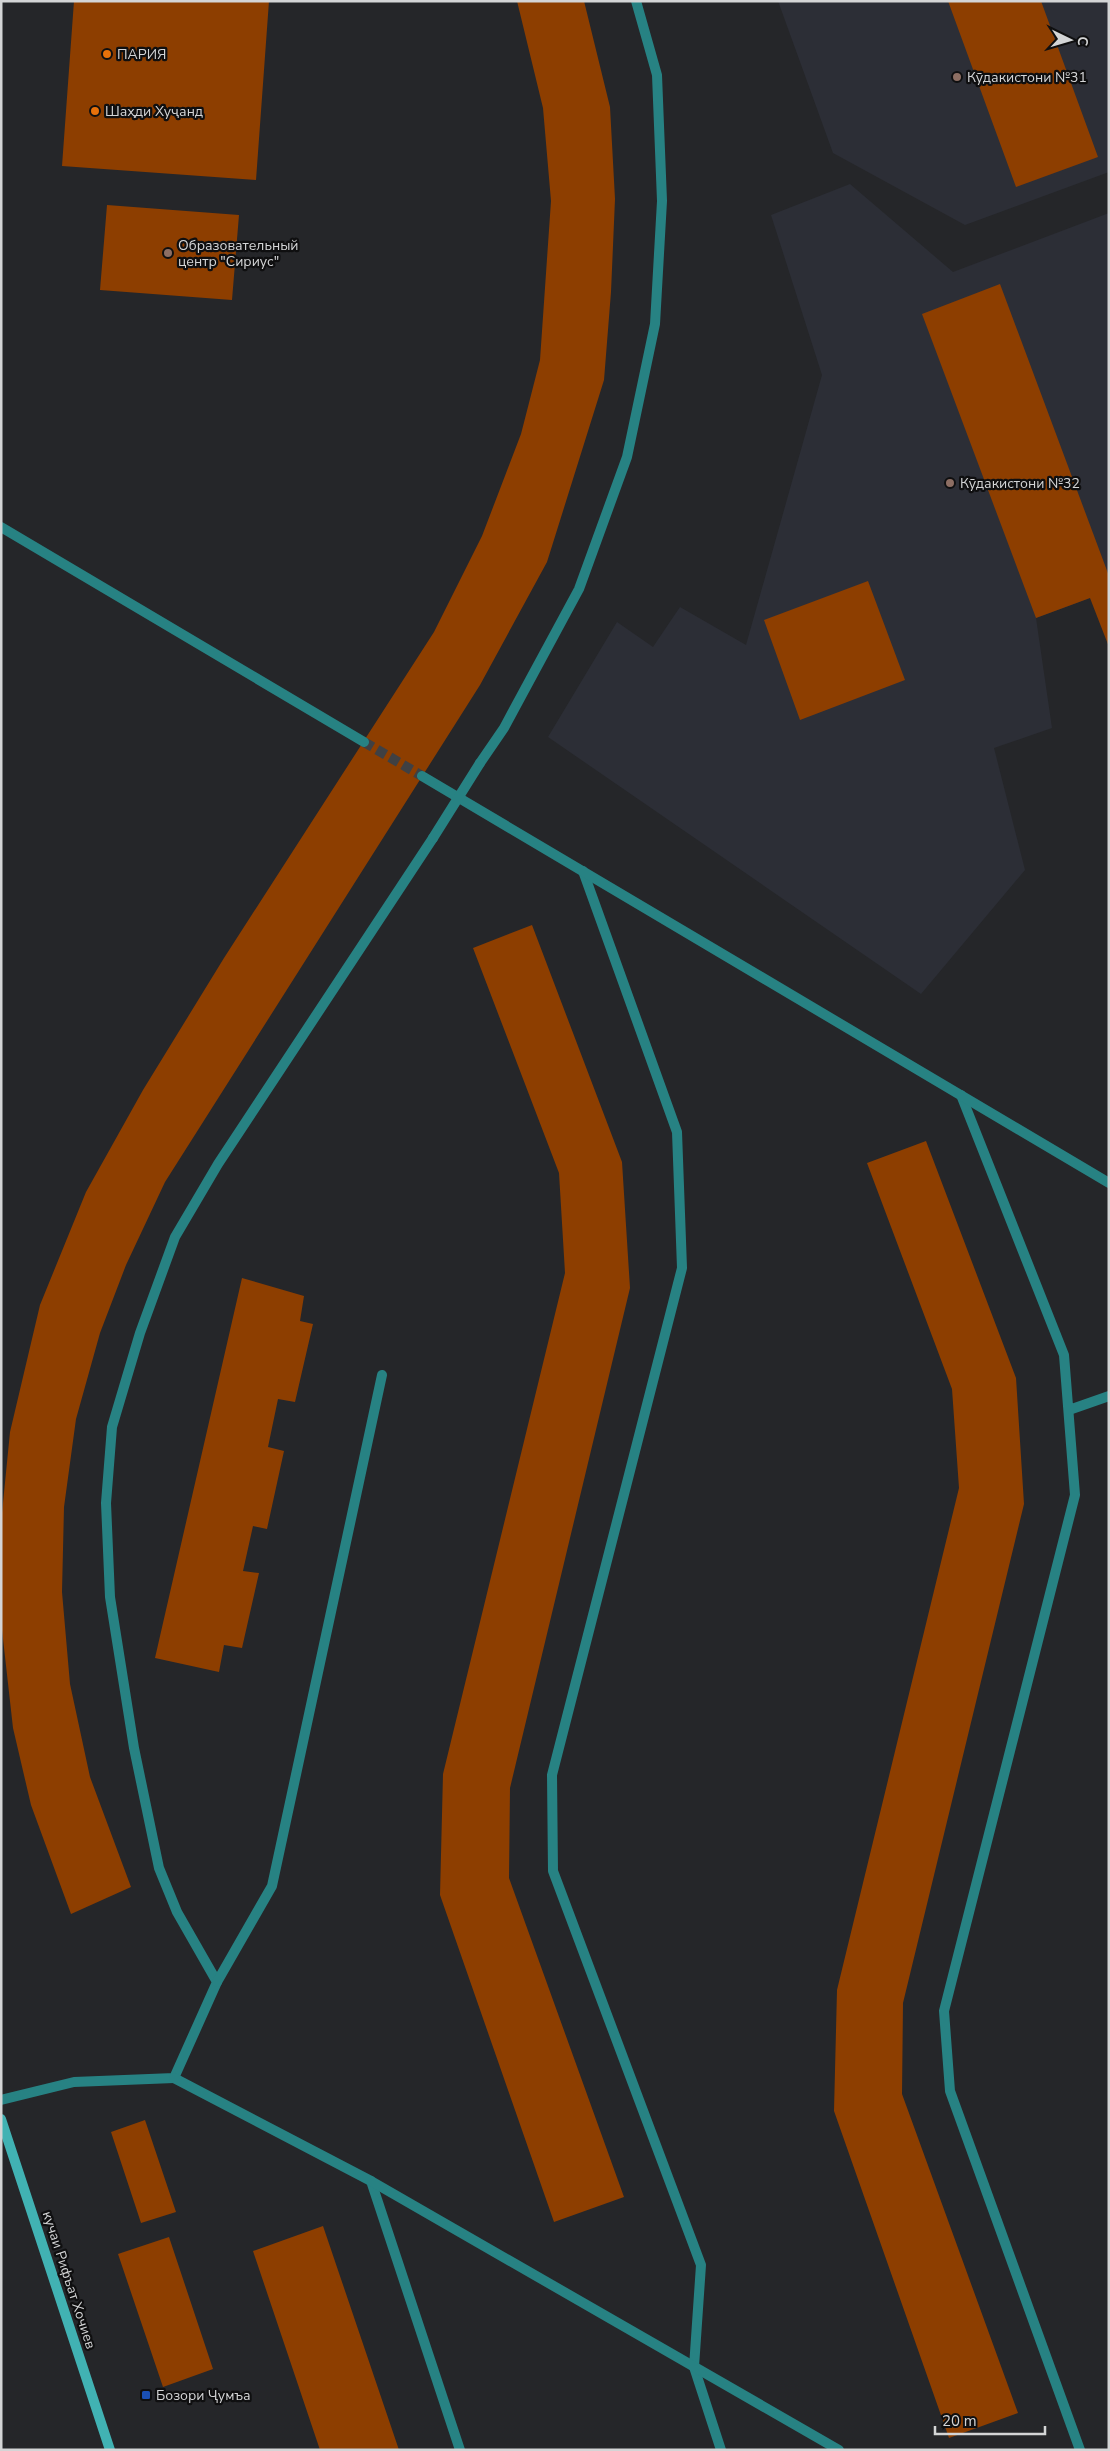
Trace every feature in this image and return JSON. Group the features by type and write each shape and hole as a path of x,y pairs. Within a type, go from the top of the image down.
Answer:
{"main road":[{"name":"кучаи Рифъат Хочиев","path":"1,2120 110,2450"}],"street":[{"path":"217,1982 177,1912 159,1868 134,1748 110,1596 106,1503 112,1427 140,1333 175,1237 218,1164 504,728 578,589 627,457 655,324 662,201 657,75 636,1"},
{"path":"1,527 364,742"},
{"path":"422,776 1109,1183"},
{"path":"583,871 677,1132 682,1268 552,1775 553,1871 700,2265 694,2366 721,2450"},
{"path":"961,1095 1064,1355 1075,1495 944,2011 950,2091 1080,2450"},
{"path":"174,2078 217,1982 272,1886 382,1375"},
{"path":"1069,1410 1109,1396"},
{"path":"1,2100 74,2082 174,2078 371,2181 839,2450"},
{"path":"371,2181 460,2450"}],"shaded area":[{"name":"Кӯдакистони №31","path":"778,1 1109,1 1109,172 965,225 833,153"},
{"name":"Кӯдакистони №32","path":"850,184 953,272 1109,213 1109,591 1036,618 1052,728 994,748 1025,870 921,994 548,737 617,622 653,647 680,607 746,645 822,375 771,215"}],"building":[{"path":"74,1 269,1 256,180 62,166"},
{"path":"517,1 584,1 610,107 615,199 611,292 604,380 547,562 480,685 165,1182 126,1265 100,1333 76,1419 64,1507 62,1592 70,1684 90,1777 131,1887 71,1914 31,1805 13,1728 1,1621 1,1523 10,1432 40,1305 86,1192 143,1090 224,958 434,632 482,536 521,434 540,360 551,201 543,108"},
{"path":"948,1 1041,1 1098,157 1016,187"},
{"path":"107,205 239,215 232,300 100,290"},
{"path":"1000,284 1109,576 1109,647 1090,598 1036,618 922,314"},
{"path":"868,581 905,680 800,720 764,620"},
{"path":"532,925 622,1162 630,1288 510,1788 509,1878 624,2197 554,2222 440,1895 443,1774 565,1273 559,1173 473,948"},
{"path":"926,1141 1016,1378 1024,1504 903,2003 902,2094 1018,2413 949,2438 834,2111 837,1990 959,1488 952,1389 867,1163"},
{"path":"242,1278 304,1296 300,1321 313,1324 295,1402 278,1399 268,1447 284,1451 267,1529 253,1526 243,1571 259,1573 242,1648 224,1645 219,1672 155,1658"},
{"path":"145,2120 176,2212 141,2223 111,2132"},
{"path":"323,2226 399,2450 320,2450 253,2251"},
{"path":"169,2237 213,2369 163,2387 118,2254"}],"tunnel":[{"path":"364,742 422,776"}],"place":[{"name":"ПАРИЯ","path":"107,54"},
{"name":"Кӯдакистони №31","path":"957,77"},
{"name":"Шаҳди Хуҷанд","path":"95,111"},
{"name":"Образовательный центр \"Сириус\"","path":"168,253"},
{"name":"Кӯдакистони №32","path":"950,483"},
{"name":"Бозори Ҷумъа","path":"146,2395"}]}
